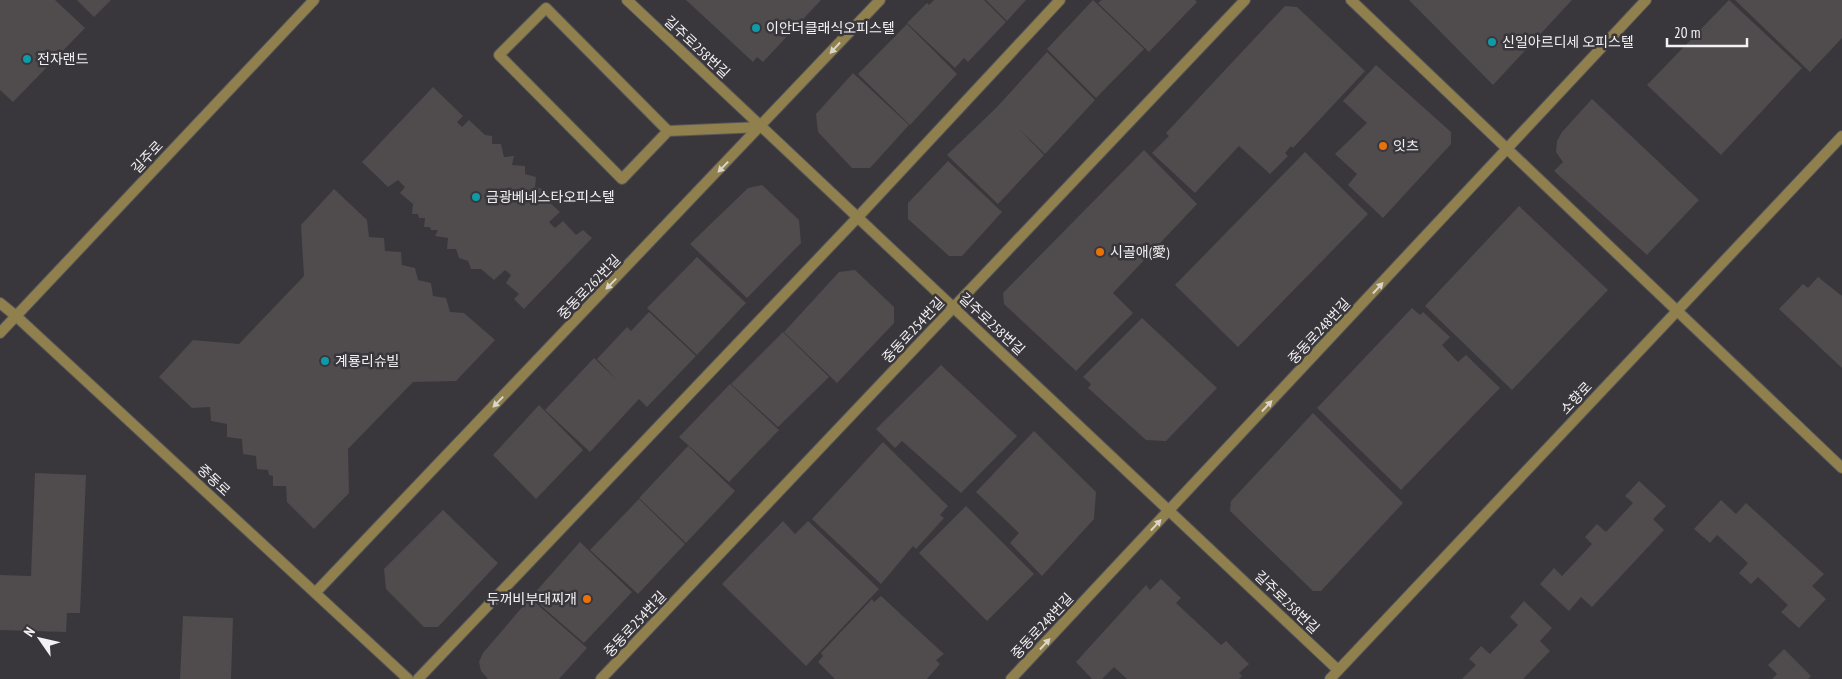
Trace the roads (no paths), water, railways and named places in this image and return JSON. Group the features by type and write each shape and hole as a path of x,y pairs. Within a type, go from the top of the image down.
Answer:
{"street":[{"name":"길주로","path":"0,333 314,0"},
{"name":"길주로258번길","path":"627,0 857,218 1171,510 1338,670"},
{"name":"중동로262번길","path":"316,592 880,0"},
{"path":"418,679 857,218 1060,0"},
{"name":"중동로254번길","path":"601,679 1245,0"},
{"path":"1350,0 1508,148 1842,468"},
{"name":"중동로248번길","path":"1011,679 1646,0"},
{"path":"668,131 546,8 500,55 622,179 668,131 761,127"},
{"name":"소향로","path":"1330,679 1842,136"},
{"name":"중동로","path":"0,303 316,592 408,679"}],"place":[{"name":"이안더클래식오피스텔","path":"756,28"},
{"name":"신일아르디세 오피스텔","path":"1492,42"},
{"name":"전자랜드","path":"27,59"},
{"name":"잇츠","path":"1383,146"},
{"name":"금광베네스타오피스텔","path":"476,197"},
{"name":"시골애(愛)","path":"1100,252"},
{"name":"계룡리슈빌","path":"325,361"},
{"name":"두꺼비부대찌개","path":"587,599"}]}
